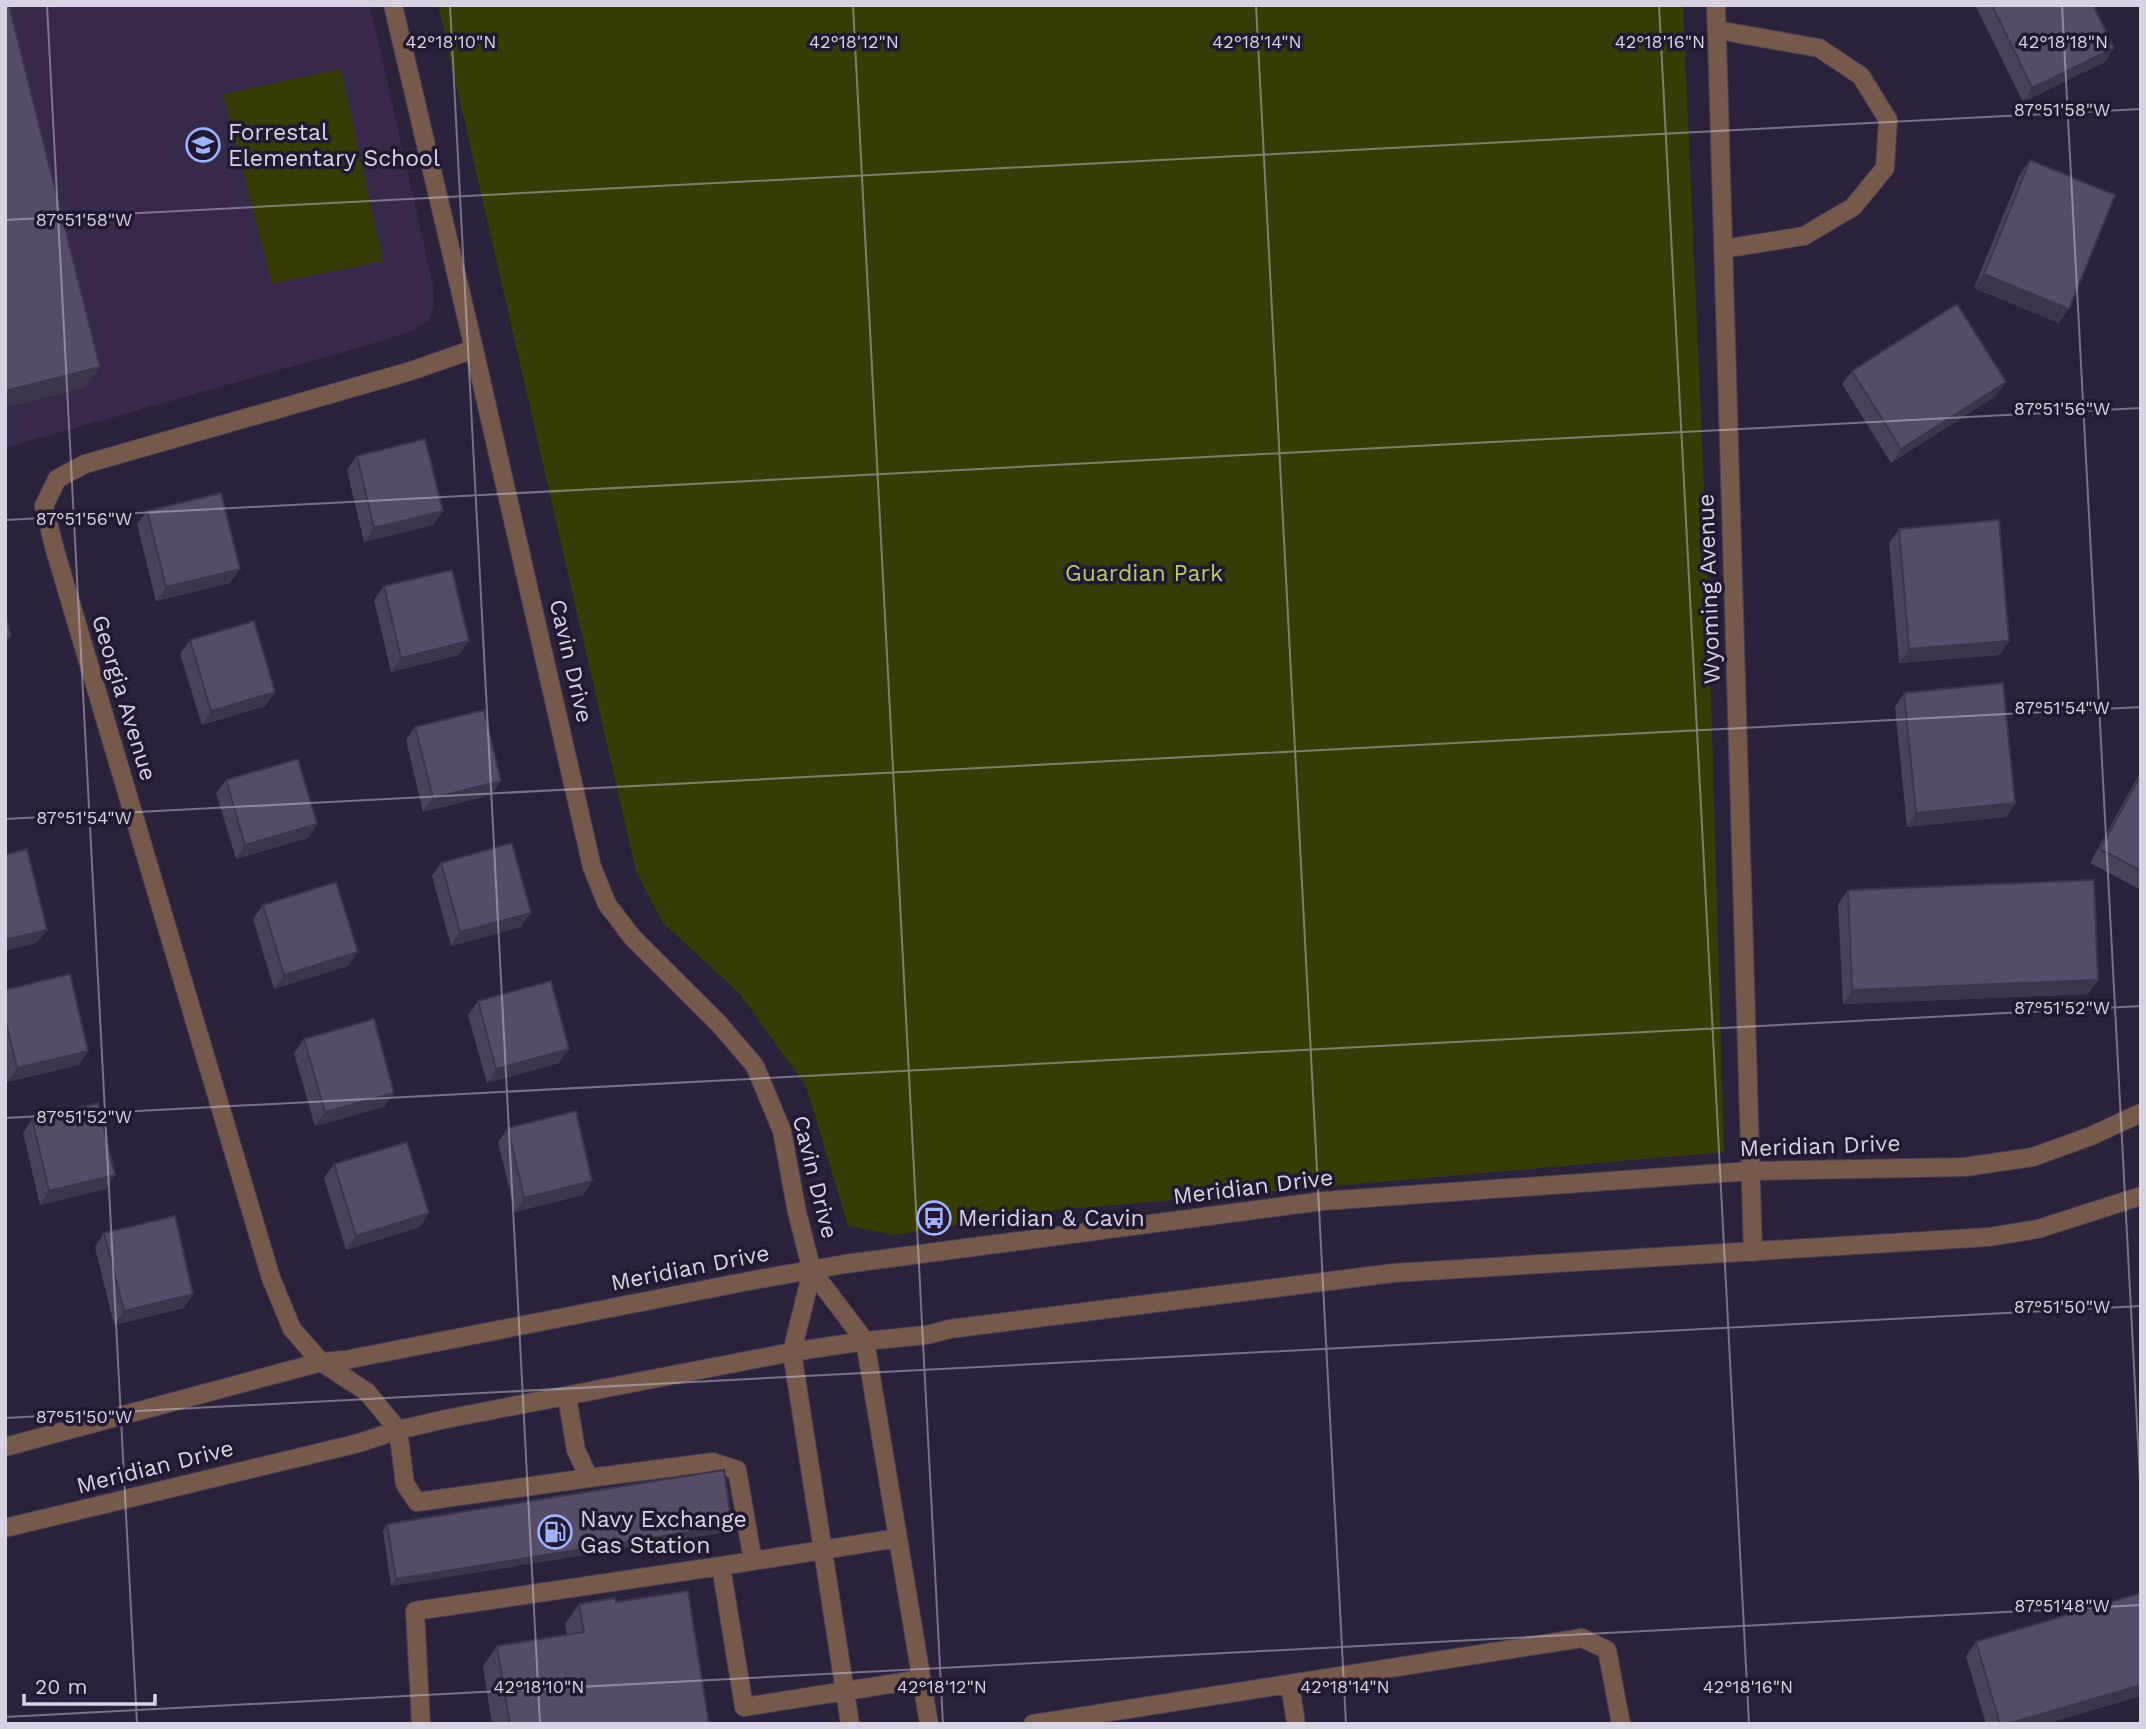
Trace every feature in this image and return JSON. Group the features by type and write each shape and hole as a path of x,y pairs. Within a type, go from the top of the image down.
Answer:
{"street":[{"name":"Cavin Drive","path":"393,5 592,867 607,904 632,937 720,1025 755,1066 782,1131 797,1212 812,1271 865,1341 929,1724"},
{"name":"Wyoming Avenue","path":"1716,5 1753,1252"},
{"path":"1717,30 1819,48 1861,76 1888,120 1885,168 1853,207 1804,236 1723,248"},
{"name":"Georgia Avenue","path":"398,1430 366,1392 321,1362 292,1329 271,1278 44,506 57,479 85,464 411,371 474,349"},
{"name":"Meridian Drive","path":"5,1447 321,1362 345,1360 740,1282 913,1254 1322,1202 1751,1171 1965,1167 2033,1157 2091,1136 2141,1113"},
{"name":"Meridian Drive","path":"5,1528 359,1443 398,1430 446,1419 792,1352 926,1335 950,1329 1393,1273 1989,1237 2038,1229 2141,1196"},
{"name":"Cavin Drive","path":"812,1271 792,1352 850,1724"},
{"path":"567,1397 576,1450 590,1478"},
{"path":"398,1430 405,1484 417,1502 713,1462 737,1470 753,1560"},
{"path":"421,1724 415,1611 898,1538"},
{"path":"721,1566 745,1715 845,1690 922,1679"},
{"path":"1033,1724 1582,1638 1606,1650 1621,1724"},
{"path":"1290,1684 1296,1724"}],"shaded area":[{"name":"Forrestal Elementary School","path":"5,5 370,5 433,285 434,304 429,320 412,331 378,342 5,448"}],"green space":[{"name":"Guardian Park","path":"438,5 1683,5 1707,555 1724,1152 1034,1212 894,1235 848,1226 806,1086 740,994 663,923 636,871"},
{"path":"341,69 383,261 272,284 223,94"}],"building":[{"path":"5,5 9,5 100,367 5,391"},
{"path":"1992,5 2093,5 2114,48 2032,88"},
{"path":"2030,160 2115,195 2069,309 1984,274"},
{"path":"1957,304 2006,382 1901,449 1852,371"},
{"path":"425,439 443,511 374,528 357,456"},
{"path":"221,493 240,569 166,587 147,511"},
{"path":"1999,520 2009,641 1909,649 1899,529"},
{"path":"452,570 469,641 401,658 384,586"},
{"path":"5,613 11,636 5,637"},
{"path":"254,621 275,692 211,711 190,640"},
{"path":"2003,683 2015,803 1916,813 1904,693"},
{"path":"484,710 501,781 433,798 415,727"},
{"path":"298,759 317,824 245,845 226,780"},
{"path":"2141,775 2141,871 2100,849"},
{"path":"512,843 531,913 460,932 441,863"},
{"path":"27,849 47,930 5,940 5,855"},
{"path":"2094,880 2098,980 1852,990 1848,890"},
{"path":"336,882 358,952 284,975 263,905"},
{"path":"70,974 88,1051 17,1068 5,1018 5,990"},
{"path":"551,981 569,1049 496,1069 478,1001"},
{"path":"374,1019 394,1093 325,1112 304,1039"},
{"path":"98,1103 115,1175 49,1191 32,1119"},
{"path":"576,1111 592,1181 524,1198 508,1128"},
{"path":"407,1142 429,1213 356,1236 334,1164"},
{"path":"175,1216 193,1294 124,1311 104,1233"},
{"name":"Navy Exchange Gas Station","path":"724,1470 732,1525 396,1579 387,1524"},
{"path":"688,1591 709,1724 510,1724 497,1646 584,1632 579,1604 615,1598 616,1602"},
{"path":"2141,1593 2141,1685 2000,1724 1976,1642"}],"place":[{"name":"Forrestal Elementary School","path":"203,145"},
{"name":"Meridian & Cavin","path":"934,1218"},
{"name":"Navy Exchange Gas Station","path":"555,1532"}]}
